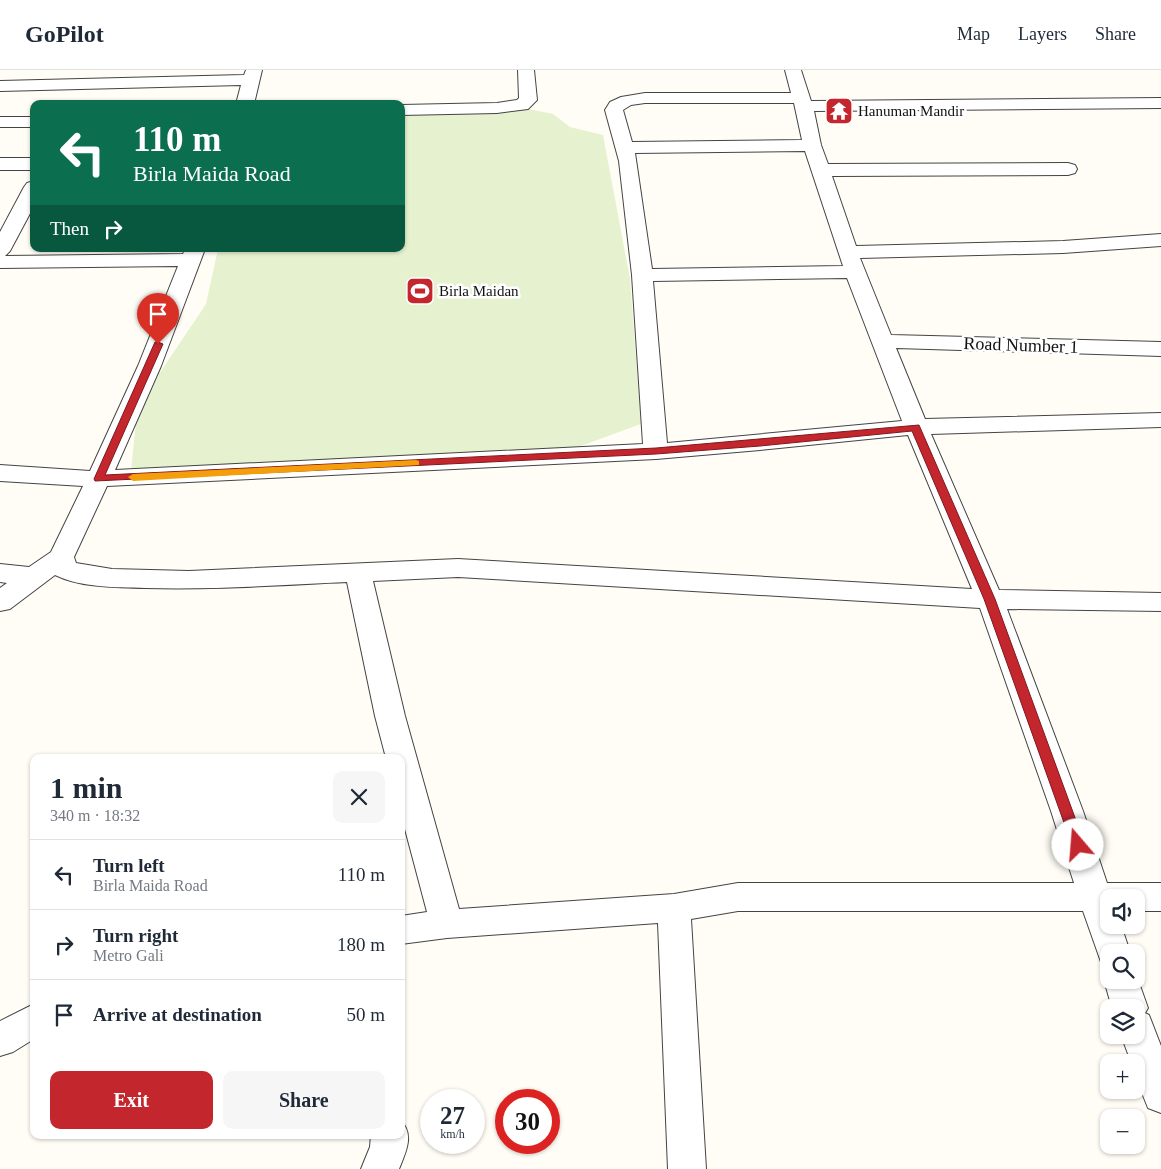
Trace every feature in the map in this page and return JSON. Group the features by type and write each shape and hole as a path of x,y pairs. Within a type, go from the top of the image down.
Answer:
{"street":[{"path":"405,110 497,108 522,105 528,100 526,70"},
{"path":"793,70 803,102 812,145 852,262 916,428 990,599 1067,811 1110,944"},
{"path":"0,86 89,77 253,75 246,100"},
{"path":"78,100 89,77"},
{"path":"656,451 642,275 628,161 614,110 616,106 627,101 645,98 803,102 1161,103"},
{"path":"0,122 30,122"},
{"path":"625,148 812,145"},
{"path":"0,164 30,164"},
{"path":"821,170 1068,169"},
{"path":"0,210 28,210"},
{"path":"0,252 28,210"},
{"path":"642,275 1161,240"},
{"path":"0,262 193,254 173,311 99,479 61,556 0,602"},
{"name":"Road Number 1","path":"882,340 1161,349"},
{"path":"0,473 99,479 656,451 916,428 1161,420"},
{"path":"61,556 65,569 84,575 112,578 189,580 458,568 990,599 1161,602"},
{"path":"358,572 390,716 400,754"},
{"path":"0,573 33,577"},
{"path":"405,771 447,924"},
{"path":"405,929 447,924 674,908 738,897 1094,896 1161,898"},
{"path":"674,908 687,1169"},
{"path":"0,1040 30,1022"},
{"path":"1143,1044 1158,1080"},
{"path":"380,1169 389,1148 390,1139"}],"green space":[{"name":"Birla Maidan","path":"529,109 553,114 570,127 603,135 630,279 641,424 578,447 458,456 131,471 136,422 159,374 206,304 217,252 405,252 405,113"}],"slow traffic":[{"path":"133,477 416,463"}],"place":[{"name":"Hanuman Mandir","path":"839,111"},
{"name":"Birla Maidan","path":"420,291"}],"route":[{"path":"158,344 99,479 656,451 916,428 990,599 1078,845"}]}
